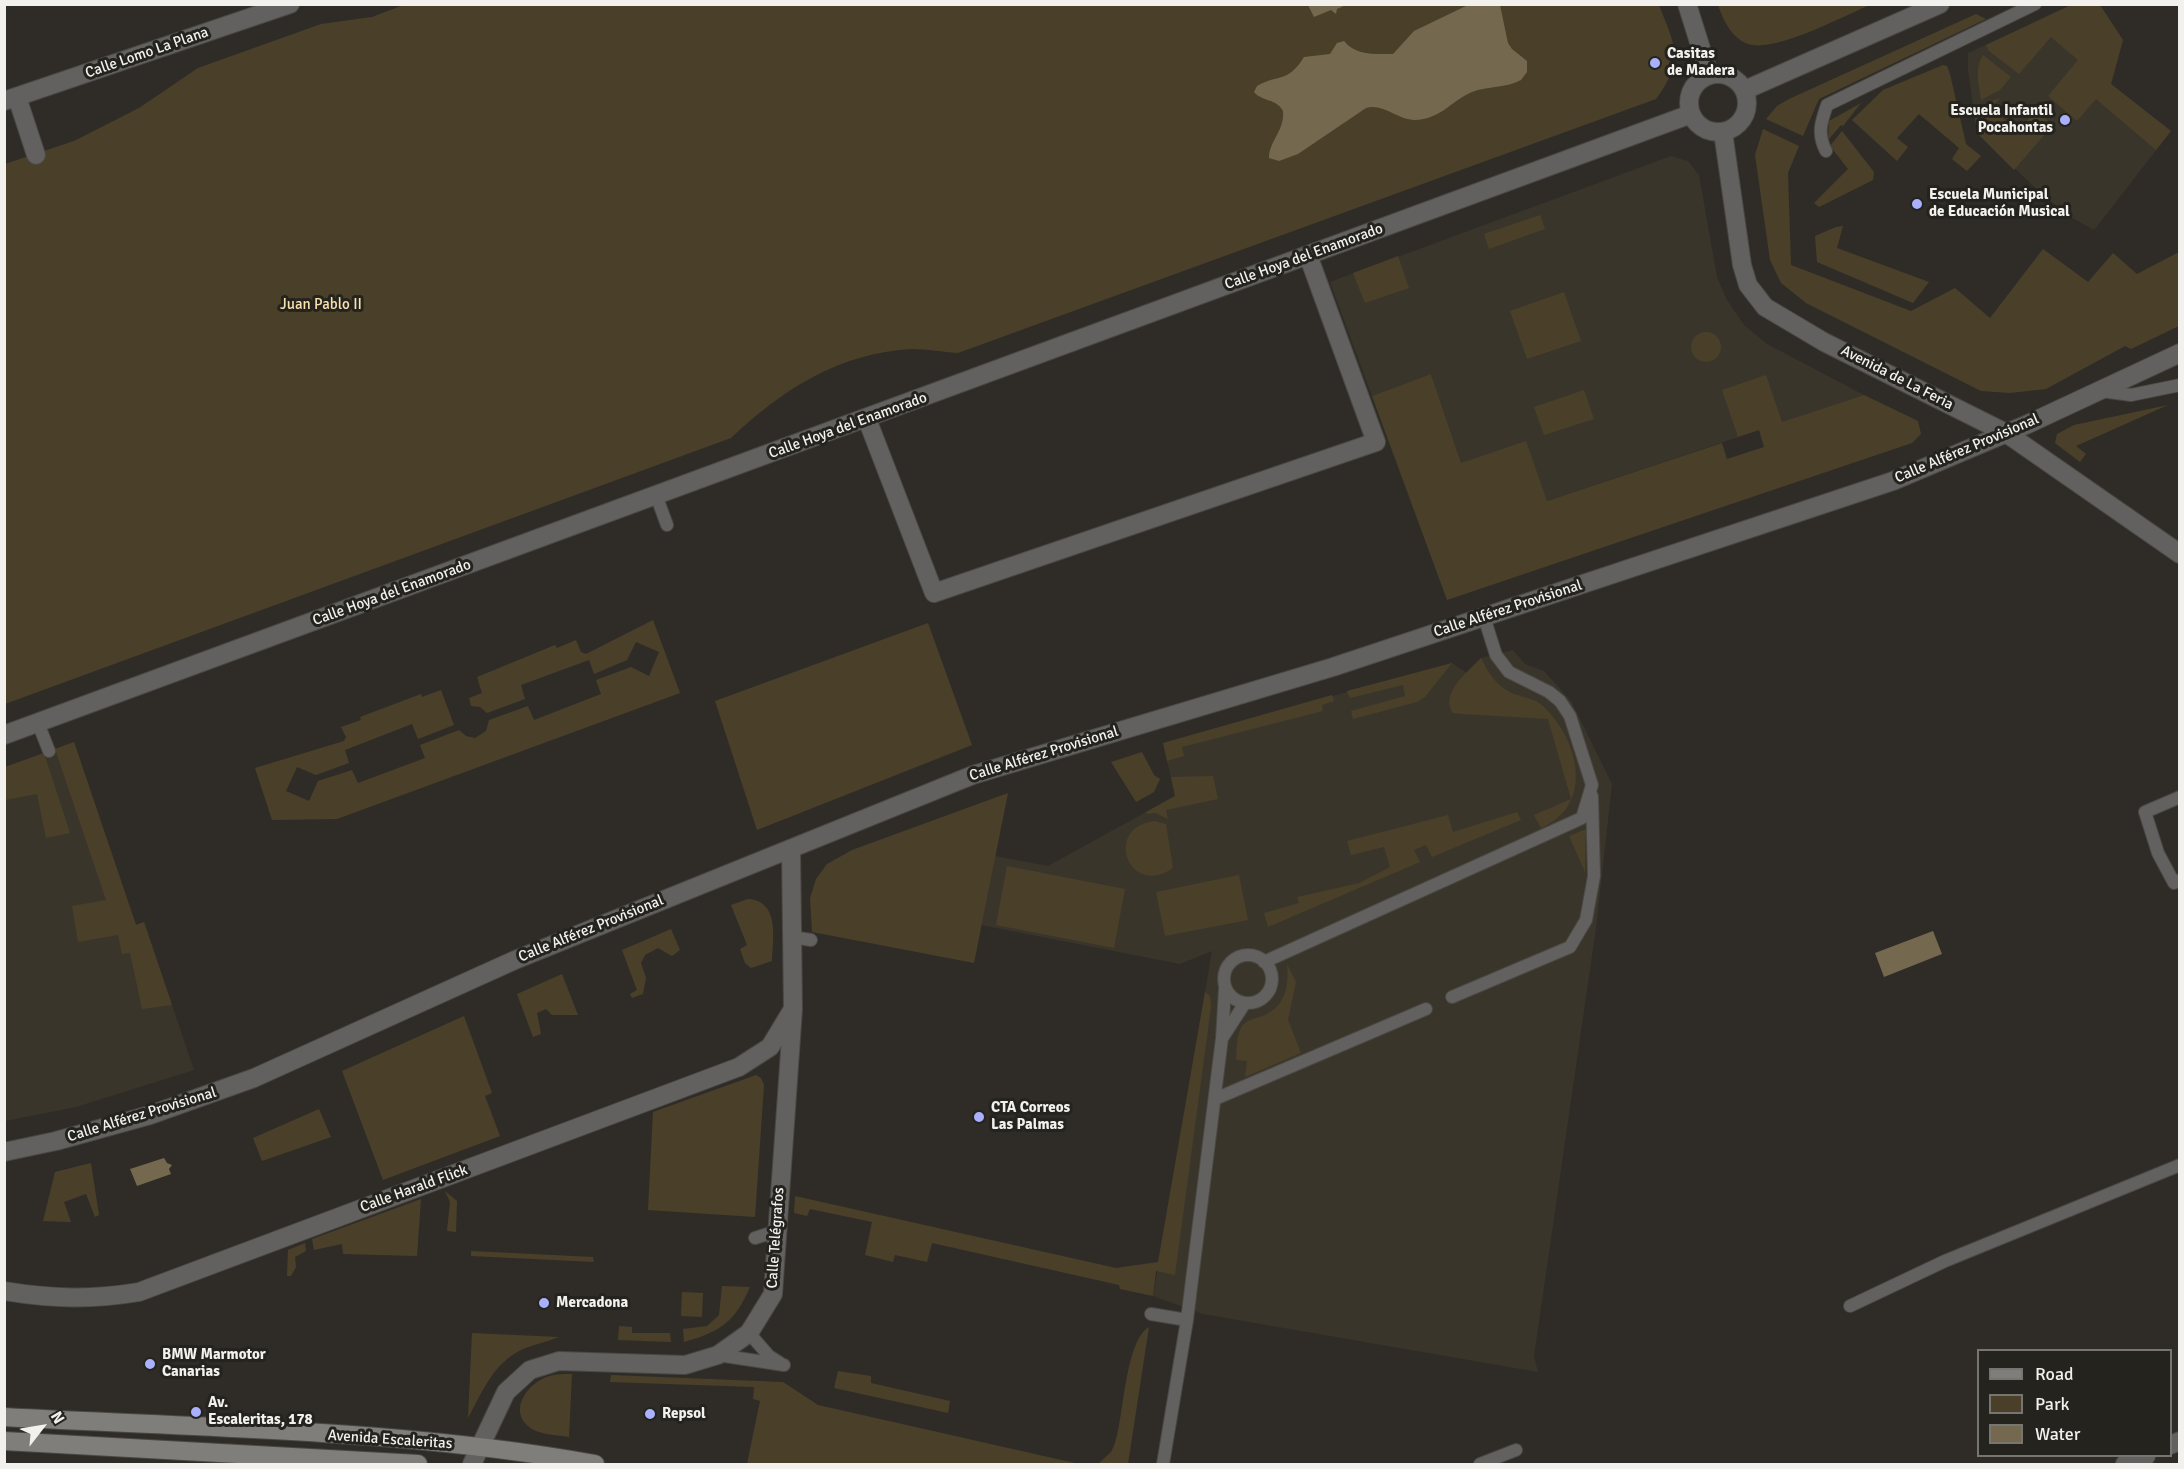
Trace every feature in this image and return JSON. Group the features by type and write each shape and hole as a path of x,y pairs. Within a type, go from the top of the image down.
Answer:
{"street":[{"name":"Calle Lomo La Plana","path":"11,99 290,4"},
{"path":"1687,4 1709,74"},
{"path":"1745,90 1940,4"},
{"path":"1724,73 1736,79 1745,90 1748,104 1744,117 1735,127 1723,132 1710,131 1698,125 1691,114 1689,98 1696,83 1709,74 1724,73"},
{"path":"11,99 36,155"},
{"name":"Calle Hoya del Enamorado","path":"4,735 1691,114"},
{"name":"Avenida de La Feria","path":"1723,132 1742,265 1748,285 1756,298 1779,316 1824,342 2006,433 2180,554"},
{"path":"867,419 934,593 1376,442 1308,255"},
{"name":"Calle Alférez Provisional","path":"4,1152 56,1142 150,1116 254,1078 515,960 973,775 1334,667 1893,481 2006,433 2180,353"},
{"name":"Calle Telégrafos","path":"472,1464 506,1392 530,1370 559,1361 685,1365 718,1355 749,1333 773,1294 793,1009 791,850"},
{"name":"Calle Harald Flick","path":"4,1291 32,1296 95,1299 139,1292 454,1174 649,1108 739,1067 770,1047 793,1009"},
{"name":"Avenida Escaleritas","path":"4,1417 278,1432 480,1447 596,1464"},
{"path":"277,1456 278,1432"},
{"name":"Avenida Escaleritas","path":"4,1441 418,1464"},
{"path":"2125,1464 2141,1457"}],"lane":[{"path":"1826,151 1820,140 1820,128 1827,105 2035,4"},
{"path":"2097,391 2131,395 2180,385"},
{"path":"656,495 667,525"},
{"path":"1452,997 1570,947 1586,920 1594,876 1592,785 1570,716 1560,701 1549,692 1509,672 1496,654 1484,617"},
{"path":"38,723 49,751"},
{"path":"1264,962 1582,818 1592,785"},
{"path":"2180,797 2145,812 2163,863 2174,883 2180,880"},
{"path":"1582,818 1593,825"},
{"path":"792,937 811,940"},
{"path":"1163,1464 1187,1320 1215,1099 1226,988 1225,972 1234,960 1250,956 1264,962 1271,975 1269,990 1258,1001 1245,1003 1236,1000 1226,988"},
{"path":"1222,1038 1245,1003"},
{"path":"1215,1099 1426,1009"},
{"path":"1850,1306 1945,1261 2180,1165"},
{"path":"454,1174 472,1180"},
{"path":"755,1238 777,1231"},
{"path":"1151,1314 1187,1320"},
{"path":"718,1355 784,1365 769,1356 749,1333"},
{"path":"1480,1464 1516,1450"}],"shaded area":[{"name":"Escuela Infantil Pocahontas","path":"2073,5 2100,5 2123,40 2111,84 2171,131 2094,230 2067,215 1977,133 1968,70 1968,53"},
{"path":"1671,156 1688,161 1699,175 1717,277 1727,300 1744,325 1767,344 1864,395 1481,523 1431,374 1372,396 1330,282"},
{"path":"1513,650 1525,664 1544,671 1571,701 1612,784 1596,928 1534,1356 1538,1372 1203,1314 1153,1296 1212,951 1180,964 981,925 995,856 1048,866 1175,796 1163,743 1452,663 1467,673 1481,658"},
{"path":"74,742 136,925 144,922 194,1070 76,1107 5,1121 5,767"}],"green space":[{"name":"Juan Pablo II","path":"406,4 1659,5 1673,42 1674,63 1671,74 1656,99 958,353 912,349 885,352 836,366 792,389 731,438 5,704 5,164 74,141 139,108 198,68 321,24 372,17"},
{"path":"1718,4 1870,5 1791,39 1760,45 1748,44 1732,33"},
{"path":"2073,4 2100,5 2123,40 2111,84 2171,131 2156,150 2096,99 2077,121 2048,96 2078,60 2051,37 2019,74 1989,51 1986,45"},
{"path":"1976,14 1986,19 1819,99 1803,136 1766,119 1777,106 1789,99"},
{"path":"1983,55 2011,77 2000,90 1981,100 1978,72"},
{"path":"1943,65 1947,66 1950,74 1966,144 1981,156 1967,171 1952,159 1959,148 1919,114 1897,138 1908,147 1897,161 1852,120 1883,90"},
{"path":"2000,98 1991,108 2018,131 2036,110 2048,121 2040,130 2045,134 2014,170 1977,133 1974,108"},
{"path":"1861,103 1843,126 1841,125 1828,140 1829,121"},
{"path":"1763,129 1799,146 1788,173 1791,265 1911,311 1955,288 1990,318 2043,249 2088,282 2113,253 2137,274 2179,252 2179,326 2131,349 2125,346 2046,389 2010,393 1981,391 1806,303 1781,283 1770,260 1755,155"},
{"path":"1842,131 1874,172 1873,180 1819,207 1814,203 1848,169 1830,146"},
{"path":"1540,215 1545,229 1489,249 1484,234"},
{"path":"1843,226 1837,248 1929,282 1913,303 1817,262 1815,236"},
{"path":"1398,256 1409,288 1365,303 1353,273"},
{"path":"1564,292 1581,341 1527,359 1510,311"},
{"path":"1706,332 1717,336 1721,347 1717,358 1706,362 1695,358 1691,347 1695,336"},
{"path":"1431,374 1461,463 1526,441 1547,501 1722,443 1727,459 1764,447 1759,430 1738,437 1722,390 1766,375 1782,422 1864,395 1918,421 1921,434 1912,443 1447,600 1372,396"},
{"path":"1584,390 1594,419 1544,435 1534,407"},
{"path":"2168,405 2076,446 2086,454 2080,462 2055,443 2057,434 2074,425"},
{"path":"653,620 680,693 337,819 272,820 255,768 344,741 346,737 341,727 361,720 360,717 421,694 422,697 441,690 454,725 418,739 412,724 345,750 349,763 316,775 297,767 286,791 309,801 318,781 352,770 358,783 425,758 420,745 459,730 466,736 475,738 486,731 489,720 528,706 534,720 601,694 596,680 631,667 649,676 659,652 636,642 627,660 594,674 589,660 521,685 525,699 487,713 480,707 471,706 469,698 482,693 477,677 555,645 557,648 576,640 581,652 586,654"},
{"path":"928,623 972,745 757,830 715,701"},
{"path":"1481,658 1490,674 1503,688 1543,706 1565,736 1572,753 1576,770 1575,788 1571,798 1548,719 1453,713 1450,698 1457,683"},
{"path":"1452,663 1425,697 1417,702 1353,719 1351,711 1405,696 1403,685 1350,698 1347,691"},
{"path":"1332,695 1334,701 1322,705 1323,711 1182,747 1184,756 1167,761 1163,743"},
{"path":"74,742 136,925 144,922 172,1005 142,1009 130,953 122,954 118,935 78,942 72,906 106,900 55,749"},
{"path":"1142,752 1154,775 1160,779 1154,792 1136,802 1111,762"},
{"path":"44,753 70,833 46,838 37,794 5,800 5,767"},
{"path":"1213,776 1218,799 1166,810 1168,819 1156,813 1147,814 1146,812 1175,796 1171,777"},
{"path":"1008,793 974,963 812,932 810,898 816,879 827,864 852,850"},
{"path":"1571,799 1558,817 1541,828 1534,815"},
{"path":"1517,812 1521,820 1432,857 1426,845 1414,850 1420,862 1268,927 1264,913 1299,903 1297,897 1359,883 1390,867 1384,847 1351,855 1347,841 1448,815 1453,832"},
{"path":"1155,821 1166,824 1173,868 1157,875 1144,875 1134,868 1128,858 1126,847 1129,835 1139,826"},
{"path":"1586,829 1585,872 1569,836"},
{"path":"1007,866 1125,889 1114,948 996,925"},
{"path":"1239,875 1248,920 1165,936 1156,892"},
{"path":"748,899 758,901 765,906 770,914 773,932 772,961 751,968 745,963 740,949 747,945 731,905"},
{"path":"671,929 680,950 672,956 658,948 645,955 641,963 646,978 643,994 632,998 630,994 637,990 622,950"},
{"path":"1287,964 1296,982 1288,1020 1301,1053 1245,1077 1247,1061 1236,1060 1240,1030 1246,1022 1263,1016 1277,1007 1286,987"},
{"path":"562,974 578,1015 552,1015 546,1009 537,1013 541,1034 533,1037 517,994"},
{"path":"1205,992 1210,996 1211,1007 1175,1275 1156,1271 1153,1296 1120,1289 1119,1285 932,1243 927,1262 895,1255 893,1262 865,1255 872,1222 810,1209 807,1216 794,1213 795,1196 1116,1268 1158,1262"},
{"path":"464,1016 492,1093 485,1096 500,1136 383,1180 342,1071"},
{"path":"756,1075 761,1078 764,1085 755,1217 648,1210 653,1112"},
{"path":"319,1109 331,1137 262,1161 253,1138"},
{"path":"91,1163 99,1215 95,1217 86,1194 64,1202 71,1222 43,1221 55,1172"},
{"path":"445,1191 457,1201 456,1232 447,1231 450,1202"},
{"path":"421,1199 417,1256 343,1254 342,1244 314,1250 312,1239"},
{"path":"305,1243 306,1251 295,1257 296,1267 291,1276 287,1276 288,1250"},
{"path":"471,1251 593,1257 594,1262 471,1256"},
{"path":"722,1286 750,1287 738,1309 725,1324 707,1334 684,1342 683,1329 707,1326 719,1315"},
{"path":"682,1292 703,1293 702,1317 681,1316"},
{"path":"619,1326 632,1327 632,1333 670,1333 671,1342 618,1340"},
{"path":"1149,1327 1128,1464 1098,1464 1111,1452 1115,1443 1130,1363 1141,1335"},
{"path":"472,1333 559,1337 523,1349 504,1362 484,1388 468,1418"},
{"path":"838,1371 871,1376 871,1383 950,1401 948,1413 834,1388"},
{"path":"572,1374 569,1437 545,1434 532,1429 521,1416 520,1409 525,1394 544,1378"},
{"path":"611,1375 783,1382 818,1405 1079,1464 747,1464 760,1401 753,1399 754,1387 610,1382"}],"water":[{"path":"1308,5 1346,5 1337,9 1336,14 1331,10 1314,17"},
{"path":"1468,5 1500,5 1508,43 1527,61 1527,72 1521,80 1472,92 1432,117 1424,119 1408,119 1378,108 1366,108 1298,154 1279,161 1269,158 1271,146 1282,124 1283,111 1277,104 1257,95 1254,92 1257,86 1288,75 1304,57 1330,54 1337,43 1344,41 1360,52 1393,54 1414,31"},
{"path":"1933,931 1942,954 1884,977 1875,953"},
{"path":"164,1158 172,1165 169,1169 171,1174 137,1186 130,1169"}],"place":[{"name":"Casitas de Madera","path":"1655,63"},
{"name":"Escuela Infantil Pocahontas","path":"2065,120"},
{"name":"Escuela Municipal de Educación Musical","path":"1917,204"},
{"name":"CTA Correos Las Palmas","path":"979,1117"},
{"name":"Mercadona","path":"544,1303"},
{"name":"BMW Marmotor Canarias","path":"150,1364"},
{"name":"Av. Escaleritas, 178","path":"196,1412"},
{"name":"Repsol","path":"650,1414"}]}
